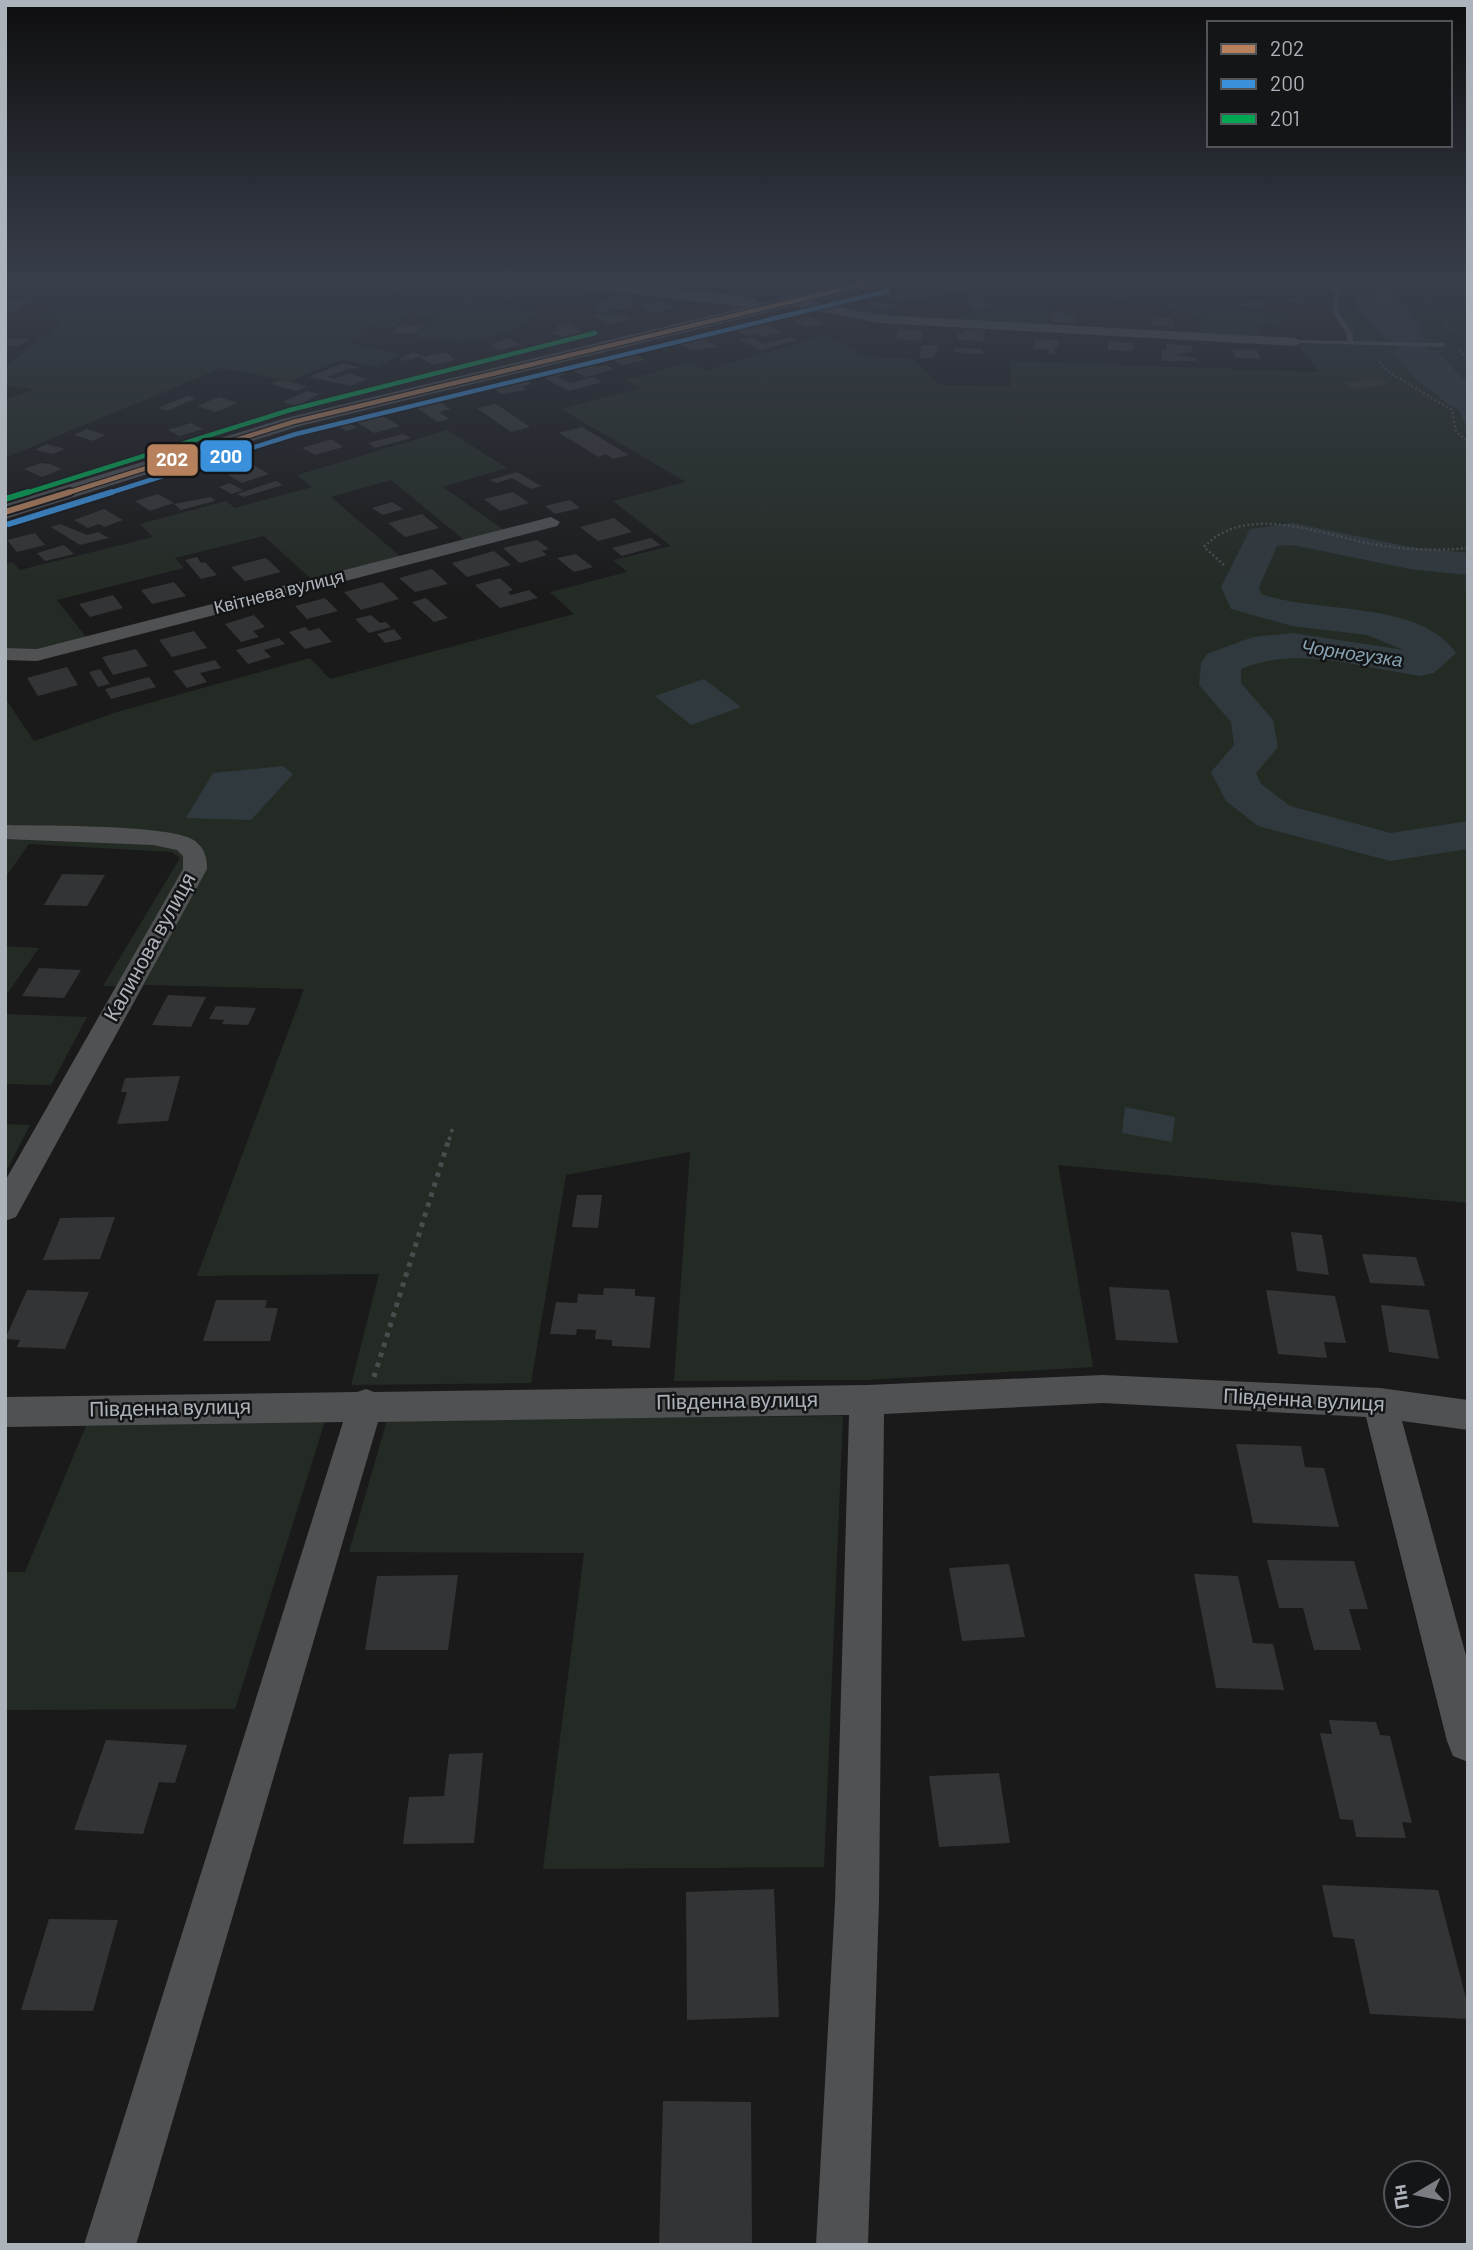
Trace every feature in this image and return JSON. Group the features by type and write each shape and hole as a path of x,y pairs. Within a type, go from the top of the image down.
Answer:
{"main road":[{"path":"5,512 319,415 446,384"}],"street":[{"name":"Квітнева вулиця","path":"5,654 37,655 551,522"},
{"name":"Калинова вулиця","path":"5,832 153,838 185,844 195,855 195,869 5,1209"},
{"name":"Південна вулиця","path":"5,1412 366,1404 867,1400 1103,1388 1380,1403 1468,1415"},
{"path":"842,2245 857,1902 867,1400"},
{"path":"1380,1403 1468,1741"},
{"path":"110,2245 366,1404"}],"path":[{"path":"1409,384 1452,410 1457,432 1468,441"},
{"path":"1224,565 1204,547 1224,528 1237,526 1292,526 1367,543 1423,550 1468,548"},
{"path":"366,1404 453,1127"}],"shaded area":[{"path":"183,384 5,458 5,400 35,389 5,386"},
{"path":"632,384 1421,384 1458,409 1468,429 1468,1203 1058,1165 1093,1367 865,1380 674,1381 690,1152 566,1175 531,1383 351,1385 379,1274 197,1276 304,989 144,985 203,869 191,840 5,827 5,698 34,741 117,712 310,658 330,679 574,614 550,592 627,572 613,560 671,546 613,501 686,482 561,409 640,388"},
{"path":"1421,384 1468,384 1468,429 1458,409"},
{"path":"447,430 507,468 443,487 504,530 464,540 391,480 331,497 400,556 311,579 264,536 175,558 184,568 57,600 86,637 37,650 5,649 5,564 12,562 20,570 153,537 140,524 226,501 235,508 312,487 297,475"},
{"path":"704,679 741,707 691,725 655,696"},
{"path":"283,766 293,774 251,820 186,818 213,773"},
{"path":"5,835 129,839 174,848 188,856 187,870 119,986 103,986 180,858 172,852 29,844 5,878"},
{"path":"5,946 39,948 5,997"},
{"path":"5,1014 87,1017 51,1085 5,1084"},
{"path":"1125,1107 1175,1117 1172,1142 1122,1133"},
{"path":"5,1124 30,1125 5,1174"},
{"path":"843,1416 824,1867 543,1869 584,1553 349,1552 387,1420"},
{"path":"325,1421 235,1709 5,1710 5,1572 25,1572 86,1426"}],"building":[{"path":"270,384 307,386 297,391"},
{"path":"532,384 522,386 526,390 501,394 491,386"},
{"path":"555,384 595,384 569,391"},
{"path":"1346,384 1389,384 1354,389"},
{"path":"307,391 320,394 296,406 283,402"},
{"path":"187,396 196,398 167,411 158,408"},
{"path":"219,397 238,403 216,412 197,406"},
{"path":"436,400 451,409 439,412 450,419 438,422 413,406"},
{"path":"496,404 530,427 511,432 477,408"},
{"path":"381,415 400,426 374,433 356,422"},
{"path":"342,419 357,428 346,431 331,422"},
{"path":"191,423 203,429 180,436 168,430"},
{"path":"582,427 629,455 613,459 606,454 599,457 559,433"},
{"path":"87,429 106,435 93,441 74,435"},
{"path":"403,434 411,438 375,448 368,443"},
{"path":"331,439 343,447 315,455 302,448"},
{"path":"46,444 65,449 53,454 35,450"},
{"path":"41,463 62,469 42,477 24,469"},
{"path":"252,464 269,474 242,483 225,473"},
{"path":"517,472 541,486 531,489 512,478 496,483 490,480"},
{"path":"276,481 283,485 243,497 237,494"},
{"path":"230,483 243,490 232,494 219,487"},
{"path":"513,492 529,503 500,511 484,499"},
{"path":"158,494 174,503 150,511 135,501"},
{"path":"211,497 215,501 181,510 174,504"},
{"path":"570,500 580,508 555,514 545,506"},
{"path":"392,502 403,509 383,515 372,508"},
{"path":"104,509 123,520 104,527 99,524 88,528 74,520"},
{"path":"422,514 439,528 405,537 388,523"},
{"path":"614,518 632,532 598,541 580,527"},
{"path":"60,524 87,535 98,532 109,538 80,545 51,527"},
{"path":"35,533 45,545 17,552 7,540"},
{"path":"651,538 661,545 622,556 612,548"},
{"path":"537,540 549,549 542,551 547,555 520,563 503,548"},
{"path":"64,545 74,554 45,561 37,553"},
{"path":"494,551 511,565 467,577 452,563"},
{"path":"576,554 593,567 574,572 557,558"},
{"path":"197,557 217,575 201,579 185,560"},
{"path":"266,558 281,572 245,581 231,567"},
{"path":"432,569 448,584 415,592 399,578"},
{"path":"500,578 513,590 508,592 511,595 529,590 538,598 500,608 475,585"},
{"path":"174,582 186,596 152,604 141,590"},
{"path":"382,582 399,599 361,610 344,592"},
{"path":"113,595 123,608 90,617 79,604"},
{"path":"325,598 338,611 307,619 295,606"},
{"path":"426,598 448,618 434,622 412,602"},
{"path":"254,615 265,627 253,631 259,637 241,642 225,624"},
{"path":"371,615 380,623 386,622 391,627 369,633 355,619"},
{"path":"305,627 309,631 319,628 332,642 305,649 289,632"},
{"path":"394,629 402,639 385,643 377,634"},
{"path":"194,631 207,648 172,657 159,640"},
{"path":"279,638 285,644 264,650 271,657 248,664 236,650"},
{"path":"136,649 148,666 113,675 102,657"},
{"path":"215,660 221,668 200,673 207,682 187,688 173,671"},
{"path":"67,667 78,685 38,696 27,678"},
{"path":"100,669 110,684 98,687 89,672"},
{"path":"149,677 156,687 111,699 105,689"},
{"path":"62,874 105,875 87,906 44,905"},
{"path":"39,968 81,970 64,998 22,996"},
{"path":"168,995 206,997 191,1027 152,1025"},
{"path":"216,1006 256,1008 248,1025 222,1024 224,1020 209,1019"},
{"path":"180,1076 168,1121 117,1124 127,1092 121,1092 125,1078"},
{"path":"577,1195 602,1195 598,1228 572,1227"},
{"path":"115,1217 100,1259 43,1260 60,1218"},
{"path":"1291,1232 1322,1235 1329,1275 1297,1271"},
{"path":"1362,1254 1416,1257 1425,1286 1370,1283"},
{"path":"1109,1287 1169,1290 1178,1343 1116,1340"},
{"path":"604,1288 635,1289 635,1296 655,1297 650,1348 612,1346 612,1340 595,1339 596,1330 577,1329 576,1335 550,1334 556,1302 577,1303 578,1294 603,1295"},
{"path":"27,1290 89,1292 65,1349 17,1347 20,1340 5,1339"},
{"path":"1266,1290 1335,1296 1346,1343 1324,1342 1327,1358 1278,1354"},
{"path":"216,1300 267,1300 265,1308 278,1308 270,1341 203,1341"},
{"path":"1381,1305 1429,1310 1439,1359 1389,1352"},
{"path":"1236,1444 1301,1446 1305,1467 1324,1468 1339,1527 1253,1523"},
{"path":"1267,1560 1354,1561 1368,1609 1349,1609 1361,1650 1314,1650 1303,1608 1279,1608"},
{"path":"1009,1564 1025,1637 962,1641 949,1568"},
{"path":"1194,1574 1238,1576 1253,1643 1273,1644 1284,1690 1216,1688"},
{"path":"458,1575 448,1650 365,1650 377,1576"},
{"path":"1329,1720 1376,1722 1380,1735 1390,1736 1412,1823 1402,1822 1406,1838 1356,1837 1353,1820 1340,1819 1320,1733 1332,1734"},
{"path":"106,1740 187,1745 175,1783 159,1782 143,1834 74,1830"},
{"path":"483,1753 474,1843 403,1844 409,1797 444,1796 449,1754"},
{"path":"999,1773 1010,1843 939,1847 929,1776"},
{"path":"1322,1885 1438,1890 1468,2006 1468,2019 1370,2014 1354,1939 1333,1937"},
{"path":"774,1889 779,2017 687,2020 686,1892"},
{"path":"49,1919 118,1920 93,2011 21,2010"},
{"path":"663,2101 751,2102 752,2245 659,2245"}],"waterway":[{"name":"Чорногузка","path":"1446,384 1468,404"},
{"name":"Чорногузка","path":"1468,564 1410,558 1293,534 1263,537 1240,587 1244,601 1292,614 1367,623 1391,629 1414,638 1436,653 1420,664 1293,645 1253,649 1221,663 1220,685 1252,720 1256,747 1233,772 1242,791 1274,816 1390,847 1468,835"}],"transit line":[{"name":"201","path":"5,499 290,410 393,384"},
{"name":"202","path":"5,512 293,422 450,384"},
{"name":"200","path":"9,524 296,434 503,384"}]}
